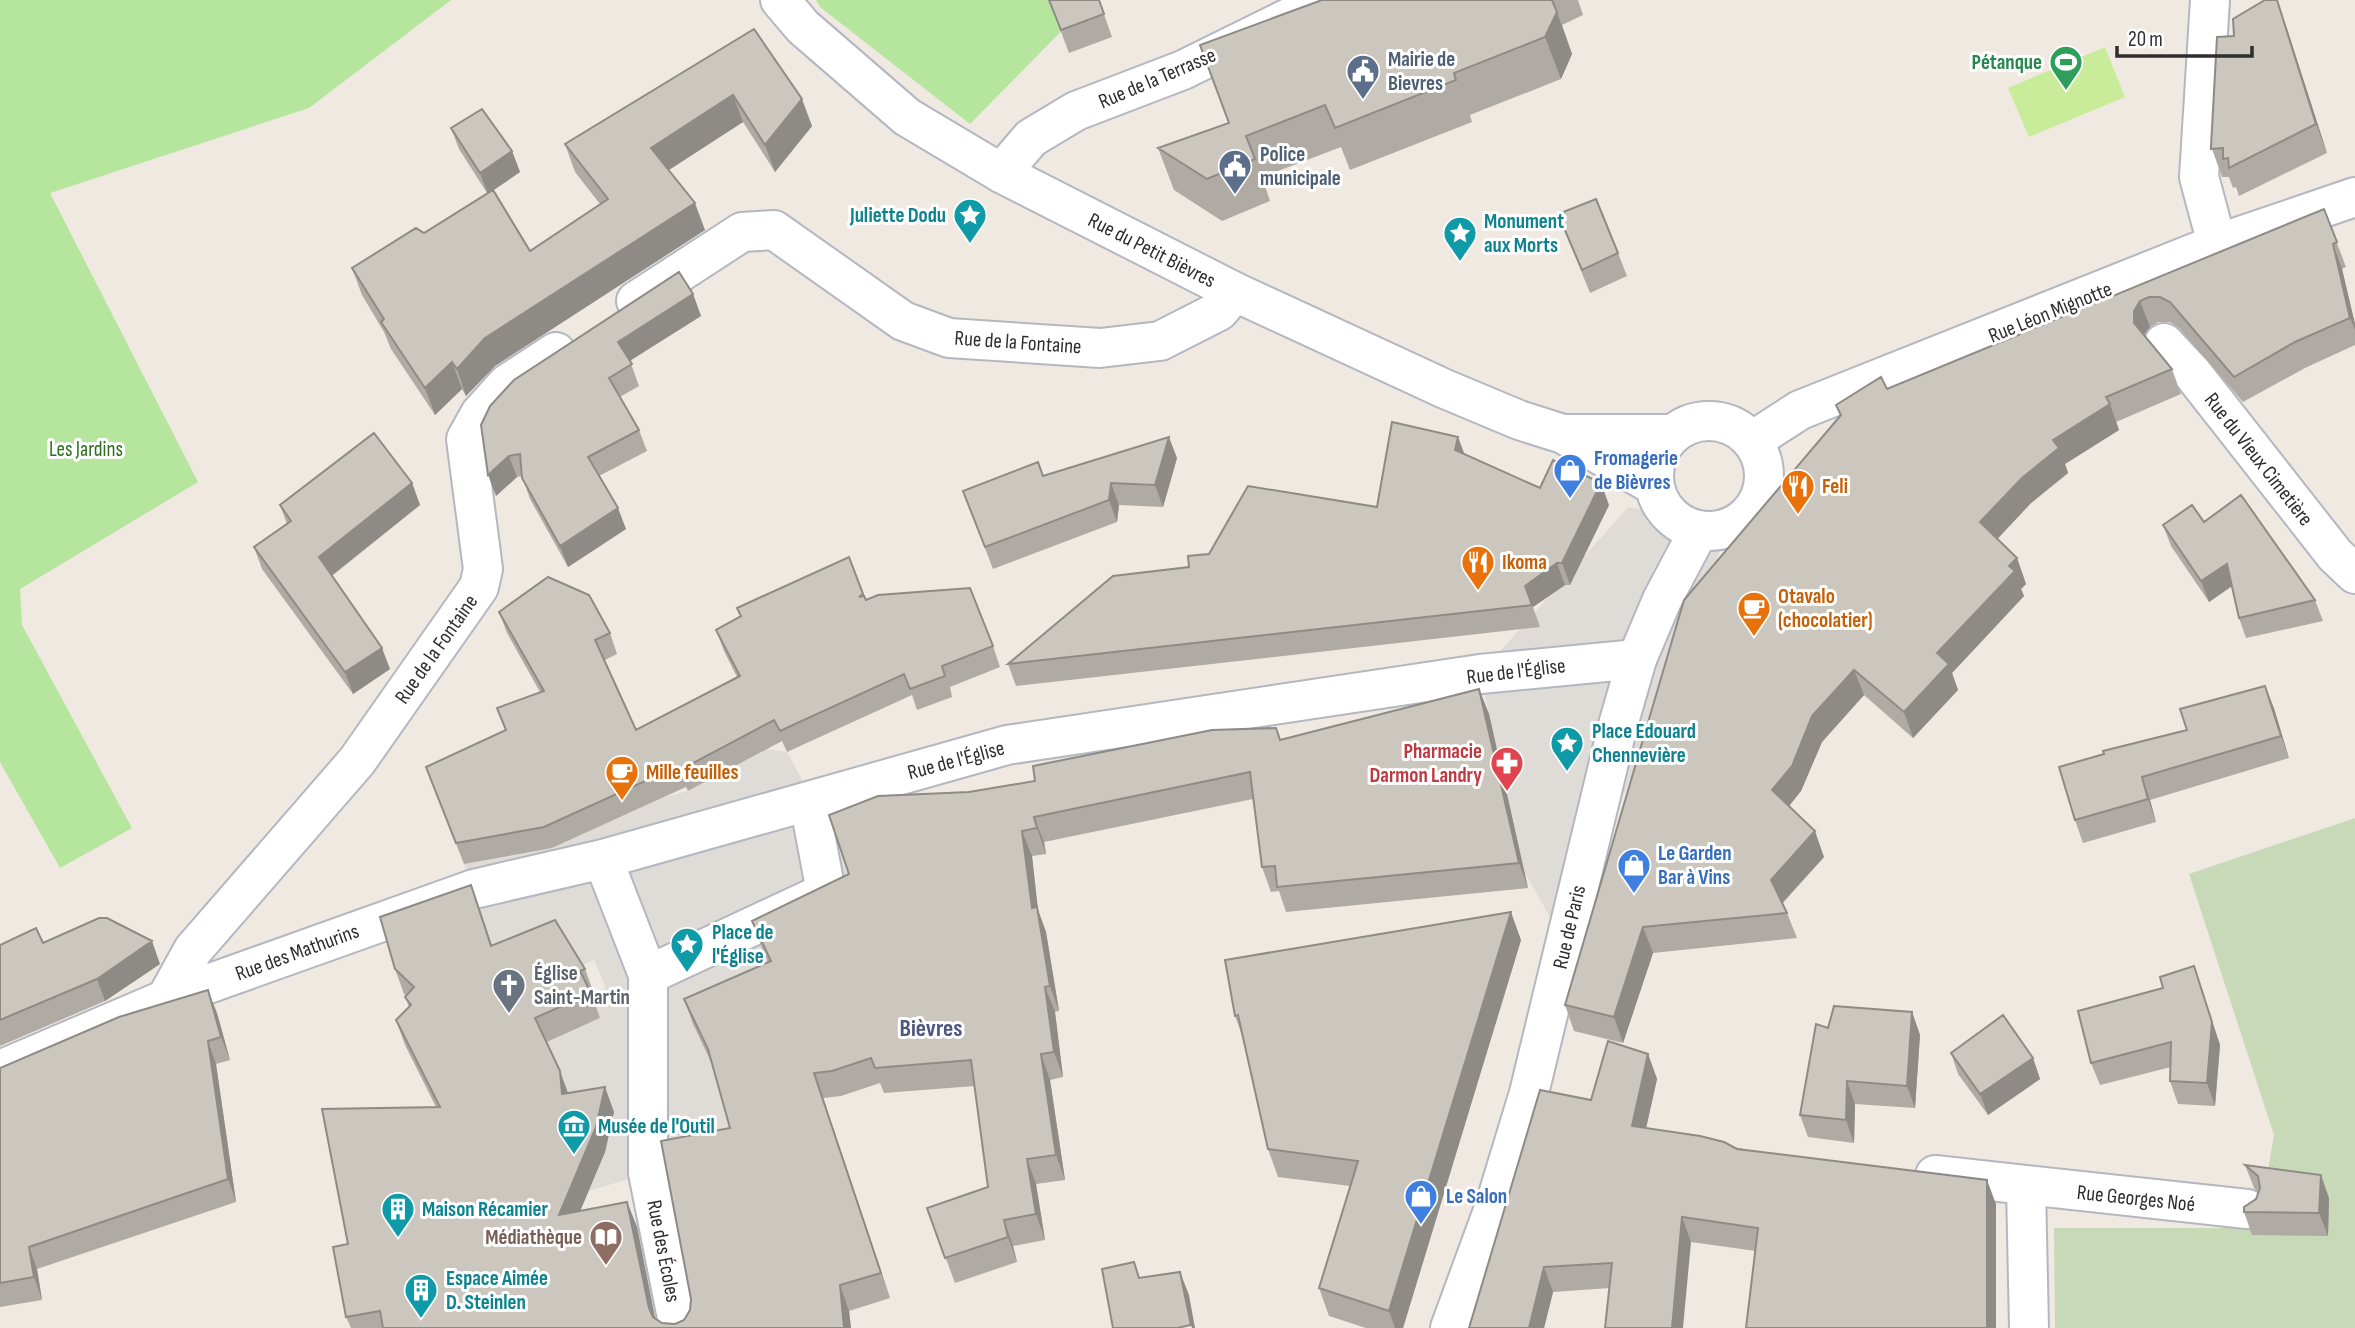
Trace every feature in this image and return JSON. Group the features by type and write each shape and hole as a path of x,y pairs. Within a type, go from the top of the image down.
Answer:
{"street":[{"name":"Rue du Petit Bièvres","path":"780,0 803,27 907,117 1002,173 1235,292 1445,389 1519,421 1563,434 1655,486"},
{"name":"Rue de la Terrasse","path":"1002,173 1031,138 1076,111 1183,70 1325,0"},
{"path":"2210,0 2199,177 2217,244"},
{"name":"Rue Léon Mignotte","path":"1752,441 1800,410 2217,244 2355,197"},
{"name":"Rue de la Fontaine","path":"166,999 193,950 357,761 479,587 483,569 466,439 480,414 507,384 742,232 774,230 892,315 948,338 1100,348 1160,341 1219,312 1235,292"},
{"name":"Rue du Vieux Cimetière","path":"2164,343 2193,374 2335,555 2355,574"},
{"path":"1716,421 1736,428 1752,441 1765,473 1764,485 1755,506 1729,528 1699,530 1670,515 1660,501 1655,486 1655,467 1661,449 1673,434 1686,426 1716,421"},
{"name":"Rue du Petit Bièvres","path":"1563,434 1673,434"},
{"name":"Rue de Paris","path":"1450,1328 1494,1208 1529,1093 1618,725 1637,659 1662,600 1699,530"},
{"name":"Rue de l'Église","path":"603,859 1007,746 1480,674 1637,659"},
{"path":"603,859 648,975 826,892 809,802"},
{"name":"Rue des Mathurins","path":"0,1070 166,999 474,889 603,859"},
{"name":"Rue des Écoles","path":"648,975 648,1173 679,1328"},
{"name":"Rue Georges Noé","path":"1901,1171 2247,1209"},
{"path":"2025,1186 2029,1328"}],"green space":[{"name":"Les Jardins","path":"0,0 451,0 309,108 50,193 198,482 20,589 22,625 132,828 60,868 0,762"},
{"path":"816,0 1092,0 970,124 820,7"},
{"name":"Pétanque","path":"2105,47 2125,97 2029,137 2008,88"},
{"path":"2355,818 2355,1328 2055,1328 2054,1228 2258,1228 2274,1135 2189,874"}],"shaded area":[{"name":"Place Edouard Chennevière","path":"1628,507 1729,528 1565,944 1524,871 1480,674"},
{"name":"Place de l'Église","path":"766,749 787,752 836,842 865,916 761,945 780,986 717,1075 733,1128 648,1173 589,1191 605,1152 614,1113 571,1119 544,1044 600,1018 589,996 606,988 594,960 576,968 503,980 464,864 553,847 665,797 688,791"}],"building":[{"path":"1049,0 1099,0 1104,14 1061,30"},
{"path":"1322,0 1552,0 1557,12 1545,37 1454,73 1456,80 1335,128 1325,105 1246,136 1255,159 1207,179 1158,148 1229,123 1200,45"},
{"path":"2265,0 2277,0 2316,124 2229,168 2228,158 2223,159 2223,148 2211,149 2217,37 2234,36 2233,19"},
{"path":"754,29 802,99 765,145 733,95 651,148 695,203 485,338 457,369 452,362 425,388 381,322 384,319 352,268 416,228 424,233 493,190 530,251 608,199 565,144"},
{"path":"482,109 512,151 480,173 451,128"},
{"path":"1596,199 1618,253 1582,270 1558,214"},
{"path":"2324,209 2337,242 2333,244 2350,318 2295,342 2234,377 2170,302 2160,297 2149,297 2140,301 2134,311 2134,323 2172,369 2106,397 2110,404 2053,440 2059,448 2022,478 1980,522 2017,558 2009,566 2015,571 1937,653 1949,664 1904,712 1854,670 1812,716 1792,766 1772,790 1815,831 1771,880 1787,913 1643,927 1614,1017 1565,1005 1684,600 1841,415 1836,405 1881,377 1887,389"},
{"path":"679,272 693,294 618,342 632,364 609,378 639,430 588,457 618,508 560,546 522,478 520,454 509,456 488,475 481,425 490,406 514,380"},
{"path":"1392,422 1458,437 1455,450 1540,488 1553,460 1601,483 1562,563 1557,563 1525,586 1532,605 1008,664 1113,576 1189,567 1188,556 1209,554 1248,486 1377,507"},
{"path":"374,433 412,483 319,557 382,648 345,672 254,547 291,521 280,505"},
{"path":"1169,437 1155,485 1111,483 1109,500 985,547 963,491 1038,462 1043,476"},
{"path":"2241,495 2315,600 2239,618 2227,564 2201,581 2163,525 2192,505 2204,522"},
{"path":"849,557 863,594 859,597 864,596 866,600 878,595 970,588 993,646 942,666 945,676 910,689 904,674 780,731 774,720 680,770 678,766 544,827 456,843 426,767 506,730 497,708 544,691 499,612 548,577 589,595 610,633 595,640 636,730 740,676 716,630 741,616 737,608"},
{"path":"2265,686 2281,736 2142,777 2148,799 2075,820 2059,767 2104,754 2103,751 2187,730 2180,709"},
{"path":"1479,689 1519,863 1277,887 1275,866 1262,867 1250,772 1034,817 1037,828 1022,831 1032,908 1037,907 1050,986 1045,987 1054,1052 1041,1054 1056,1155 1027,1159 1036,1214 1004,1220 1008,1237 945,1258 927,1208 988,1187 971,1060 875,1068 871,1058 832,1071 814,1073 881,1273 840,1285 844,1328 383,1328 380,1311 346,1317 333,1247 348,1244 322,1109 440,1107 396,1020 411,1005 405,997 414,987 395,969 380,917 471,885 491,946 555,920 585,969 580,971 591,993 535,1018 560,1071 562,1094 605,1087 596,1127 559,1215 627,1202 649,1308 653,1317 662,1323 675,1324 684,1320 690,1310 691,1299 661,1141 730,1128 708,1049 684,999 771,961 752,921 849,874 829,815 878,796 969,792 1035,781 1033,766 1212,730 1276,728 1280,740"},
{"path":"1511,912 1389,1311 1319,1288 1358,1161 1268,1149 1238,1015 1235,1016 1225,960"},
{"path":"99,918 107,918 152,941 97,979 0,1020 0,945 36,928 43,943"},
{"path":"2194,966 2212,1022 2207,1083 2170,1081 2171,1042 2091,1063 2078,1011 2163,988 2160,977"},
{"path":"208,990 221,1037 208,1041 228,1179 29,1247 34,1277 0,1283 0,1068 119,1017"},
{"path":"1834,1006 1912,1012 1907,1086 1847,1081 1846,1120 1800,1115 1816,1024 1828,1028"},
{"path":"2003,1015 2033,1058 1980,1094 1951,1053"},
{"path":"1608,1041 1648,1054 1632,1126 1700,1136 1724,1142 1737,1149 1987,1180 1987,1328 1746,1328 1758,1228 1682,1217 1672,1328 1605,1328 1612,1263 1544,1267 1529,1328 1469,1328 1540,1090 1591,1100"},
{"path":"2245,1165 2321,1175 2319,1213 2244,1212 2244,1207 2256,1199 2260,1188 2258,1176"},
{"path":"1134,1262 1139,1278 1180,1272 1191,1325 1177,1328 1113,1328 1102,1269"}],"place":[{"name":"Pétanque","path":"2066,92"},
{"name":"Mairie de Bievres","path":"1363,101"},
{"name":"Police municipale","path":"1235,196"},
{"name":"Juliette Dodu","path":"970,245"},
{"name":"Monument aux Morts","path":"1460,263"},
{"name":"Fromagerie de Bièvres","path":"1570,500"},
{"name":"Feli","path":"1798,516"},
{"name":"Ikoma","path":"1478,592"},
{"name":"Otavalo (chocolatier)","path":"1754,638"},
{"name":"Place Edouard Chennevière","path":"1567,773"},
{"name":"Pharmacie Darmon Landry","path":"1507,793"},
{"name":"Mille feuilles","path":"622,802"},
{"name":"Le Garden Bar à Vins","path":"1634,895"},
{"name":"Place de l'Église","path":"687,974"},
{"name":"Église Saint-Martin","path":"509,1015"},
{"name":"Musée de l'Outil","path":"574,1156"},
{"name":"Le Salon","path":"1421,1226"},
{"name":"Maison Récamier","path":"398,1239"},
{"name":"Médiathèque","path":"606,1267"},
{"name":"Espace Aimée D. Steinlen","path":"421,1320"}],"district":[{"name":"Bièvres","path":"931,1028"}]}
